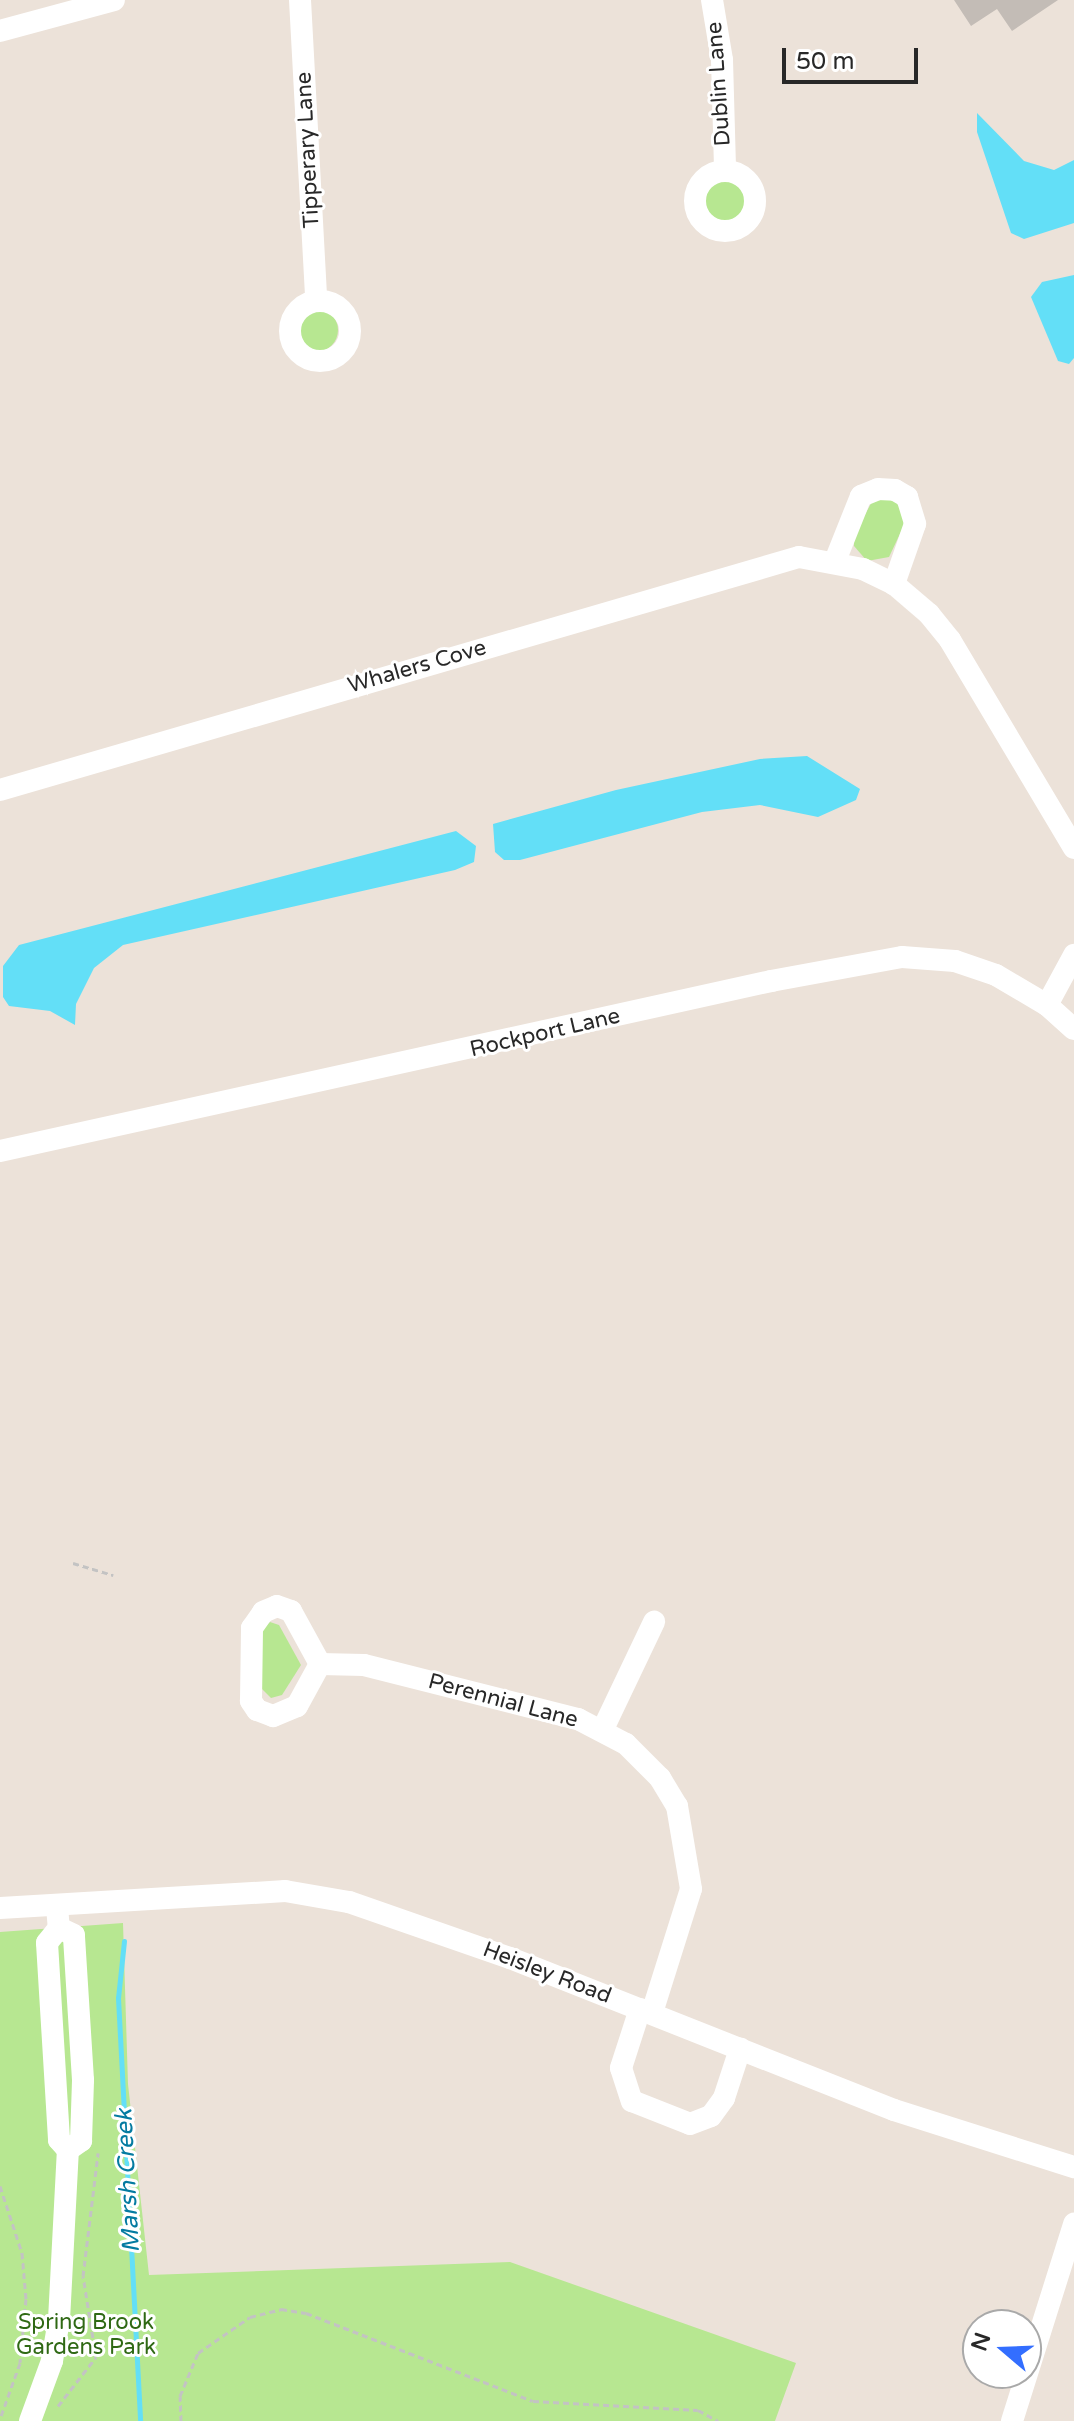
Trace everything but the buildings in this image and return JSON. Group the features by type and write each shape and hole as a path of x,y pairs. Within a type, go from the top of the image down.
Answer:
{"street":[{"path":"0,31 114,0"},
{"name":"Tipperary Lane","path":"300,0 316,300"},
{"name":"Dublin Lane","path":"712,0 722,60 725,169"},
{"path":"835,561 861,496 878,489 895,490 907,497 915,524 894,584"},
{"name":"Whalers Cove","path":"0,790 758,566 799,557 835,561 894,584 950,640 1074,848"},
{"path":"1047,1005 1074,955"},
{"name":"Rockport Lane","path":"0,1151 884,959 955,961 996,975 1047,1005 1074,1029"},
{"path":"268,1608 291,1611 320,1664 297,1706 273,1716 257,1710 251,1701 252,1628 268,1608"},
{"path":"603,1729 654,1622"},
{"name":"Perennial Lane","path":"320,1664 364,1665 603,1729 660,1778 677,1806 688,1846 691,1889 646,2011 621,2068 632,2101 690,2124 711,2116 724,2098 740,2049"},
{"name":"Heisley Road","path":"0,1908 58,1917 271,1891 349,1902 646,2011 894,2110 1074,2167"},
{"path":"30,2421 52,2361 59,2320 68,2150 59,2140 47,1943 58,1917"},
{"path":"1012,2421 1074,2224"}],"path":[{"path":"73,1563 113,1575"},
{"path":"57,2411 96,2357 83,2276 98,2138"},
{"path":"0,2186 22,2253 26,2299 20,2363 0,2419"},
{"path":"181,2421 180,2396 198,2353 250,2317 281,2309 306,2313 533,2401 698,2410 718,2421"}],"green space":[{"path":"725,179 740,185 746,200 740,215 725,221 710,215 704,200 710,185"},
{"path":"316,308 332,314 338,330 332,346 316,352 300,346 294,330 300,314"},
{"path":"875,496 893,497 907,519 889,557 867,561 854,546 854,535"},
{"path":"270,1622 279,1625 301,1665 282,1695 271,1698 262,1689 261,1629"},
{"name":"Spring Brook Gardens Park","path":"123,1923 128,2084 149,2275 510,2262 796,2363 775,2421 0,2421 0,1932"}],"water":[{"path":"977,113 1024,161 1054,170 1074,160 1074,223 1024,239 1011,233 977,132"},
{"path":"1074,275 1074,358 1069,364 1058,361 1031,297 1042,282"},
{"path":"807,756 860,789 856,800 818,817 760,805 702,812 520,860 504,860 495,852 493,824 616,790 760,759"},
{"path":"456,831 476,846 474,862 455,870 123,945 94,968 76,1004 75,1025 50,1011 9,1006 3,997 3,966 19,945"}],"waterway":[{"name":"Marsh Creek","path":"124,1941 118,1998 140,2421"}]}
